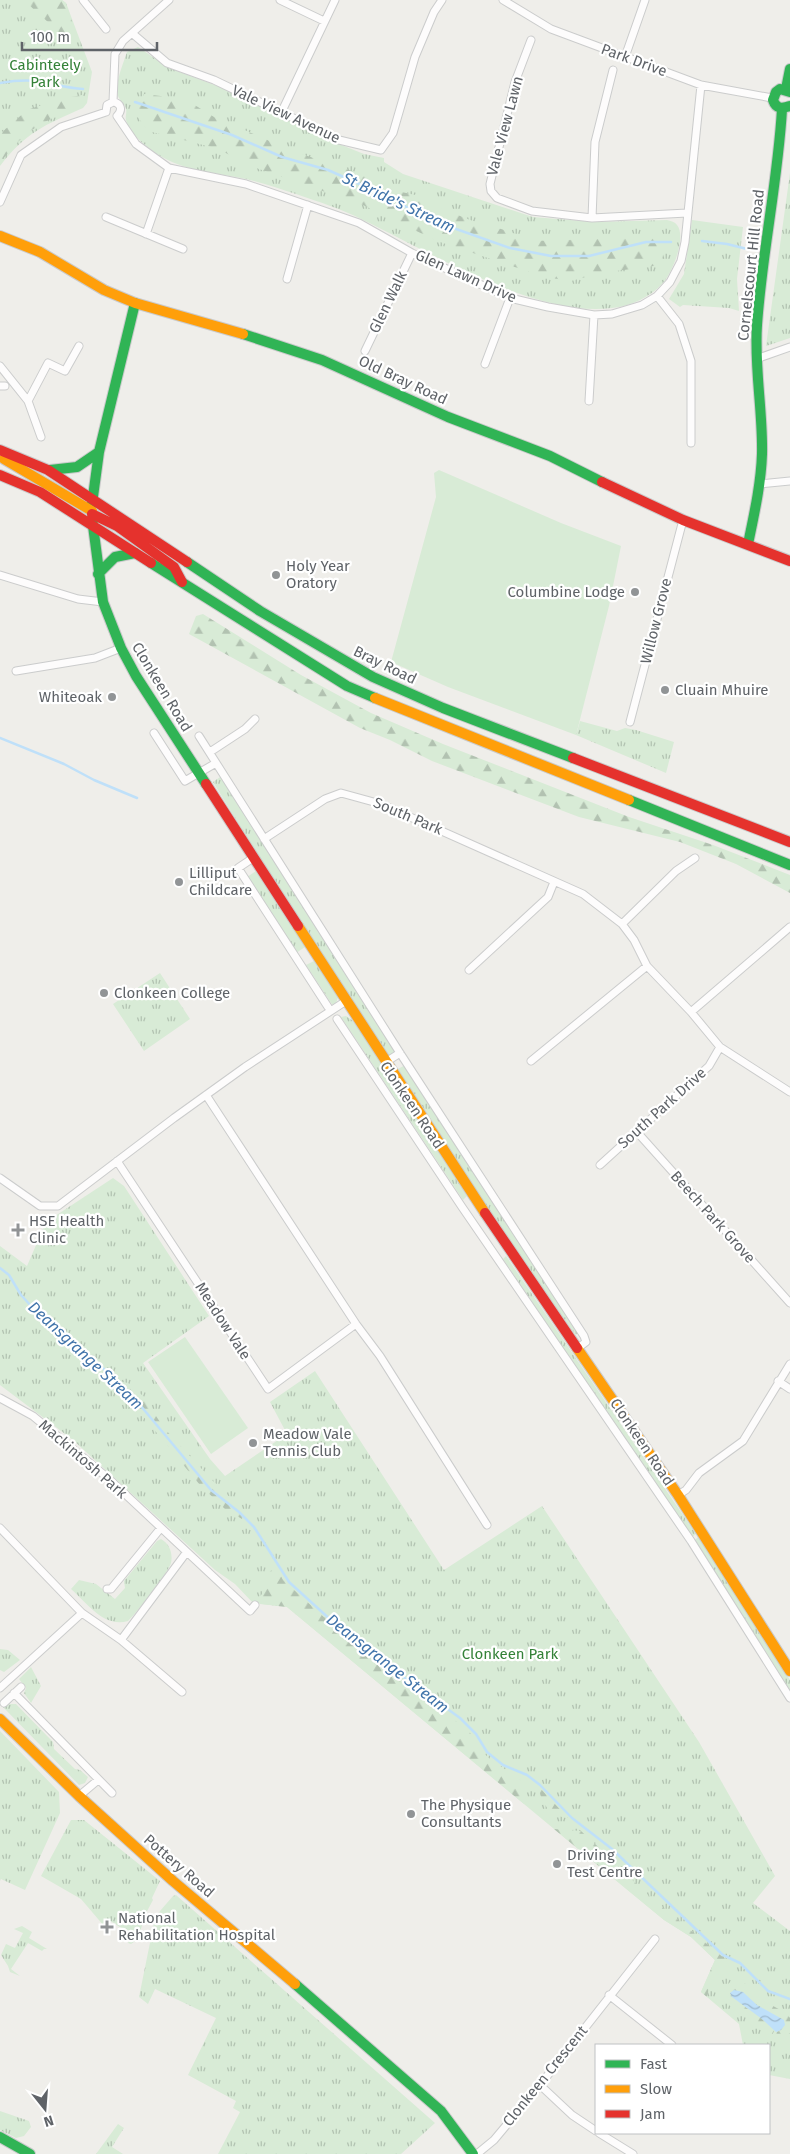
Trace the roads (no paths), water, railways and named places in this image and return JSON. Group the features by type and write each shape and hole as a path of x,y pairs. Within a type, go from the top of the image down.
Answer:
{"main road":[{"path":"772,98 777,90 788,91 790,69"},
{"name":"Cornelscourt Hill Road","path":"748,544 759,484 762,454 756,359 757,324 786,107 774,104 772,98"},
{"name":"Old Bray Road","path":"0,236 40,252 104,290 136,303 244,334 322,360 448,417 550,456 639,501 683,520 790,562"},
{"name":"Clonkeen Road","path":"136,303 99,452 92,496 92,517 102,602 121,648 199,774 474,1197 678,1495 790,1671"},
{"name":"Bray Road","path":"0,450 48,470 92,496 260,612 372,677 443,708 790,842"},
{"path":"48,470 67,470 79,467 99,452"},
{"path":"0,457 92,517 135,553 347,686 790,865"},
{"path":"0,474 92,517 117,526 174,567 183,584"},
{"path":"98,574 115,557 135,553"},
{"name":"Pottery Road","path":"0,1719 79,1796 195,1901 264,1957 421,2092 441,2111 473,2154"},
{"path":"0,2138 30,2154"}],"street":[{"path":"83,0 106,29"},
{"path":"113,102 115,54 122,41 133,34 158,8 169,0"},
{"path":"280,0 324,21"},
{"path":"282,111 335,0"},
{"name":"Vale View Avenue","path":"133,34 167,63 214,80 339,140 381,150 393,133 415,57 434,12 442,0"},
{"name":"Park Drive","path":"503,0 551,29 700,85 772,98"},
{"path":"626,57 646,0"},
{"name":"Vale View Lawn","path":"531,40 515,82 490,184 491,191 497,198 506,203 532,211 592,218 687,213"},
{"path":"592,218 595,142 613,70"},
{"name":"Glen Lawn Drive","path":"117,116 136,144 170,168 246,184 359,223 412,252 510,298 548,308 594,315 627,311 657,296 670,282 681,261 685,242 700,85"},
{"path":"113,102 118,103 120,112 117,116 110,116 106,112 107,105 113,102"},
{"path":"0,202 21,155 61,127 106,112"},
{"path":"146,234 170,168"},
{"path":"288,279 308,205"},
{"path":"106,217 183,249"},
{"name":"Glen Walk","path":"365,351 412,252"},
{"path":"657,296 679,324 691,361 691,443"},
{"path":"485,364 510,298"},
{"path":"589,401 594,315"},
{"path":"28,401 48,363 65,371 79,346"},
{"path":"756,359 790,347"},
{"path":"0,366 28,401 41,437"},
{"path":"759,484 790,482"},
{"name":"Willow Grove","path":"630,722 683,520"},
{"path":"0,575 78,599 102,602"},
{"path":"16,671 95,658 121,648"},
{"path":"210,752 245,729 255,719"},
{"path":"154,733 182,779 188,781 216,763"},
{"name":"Clonkeen Road","path":"199,736 400,1053 584,1336 586,1342 578,1348"},
{"name":"South Park","path":"264,839 325,799 341,793 381,804 583,894 622,924 634,940 647,966 691,1012 720,1047 789,1091"},
{"path":"254,858 238,868 328,1006"},
{"path":"622,924 676,871 695,858"},
{"path":"469,970 548,897 554,882"},
{"path":"691,1012 790,927"},
{"path":"531,1061 647,966"},
{"path":"0,1178 40,1206 58,1206 206,1095 346,1001"},
{"name":"Clonkeen Road","path":"337,1019 462,1208 691,1541 790,1698"},
{"name":"South Park Drive","path":"600,1165 709,1066 720,1047"},
{"name":"Clonkeen Road","path":"386,1062 400,1053"},
{"path":"206,1095 356,1324 380,1356 488,1525"},
{"name":"Beech Park Grove","path":"636,1132 790,1303"},
{"name":"Meadow Vale","path":"117,1161 268,1389 356,1324"},
{"path":"462,1208 474,1197"},
{"path":"678,1495 686,1490 699,1473 744,1441 778,1381 790,1364"},
{"path":"778,1381 790,1389"},
{"name":"Mackintosh Park","path":"0,1398 33,1416 109,1479 160,1529 250,1611 256,1606"},
{"path":"606,1416 617,1406"},
{"path":"0,1528 82,1613 121,1640 182,1692"},
{"path":"107,1589 111,1588 160,1529"},
{"path":"121,1640 186,1553"},
{"path":"1,1684 82,1613"},
{"path":"4,1702 21,1687"},
{"path":"14,1693 112,1793"},
{"path":"79,1796 98,1780"},
{"name":"Clonkeen Crescent","path":"477,2154 494,2140 540,2085 655,1939"},
{"path":"609,1995 671,2044"},
{"path":"540,2085 572,2115 595,2130"},
{"path":"602,2134 633,2154"}],"water":[{"path":"734,1990 743,1992 757,2005 784,2020 785,2025 776,2032 732,1997 730,1993"}],"waterway":[{"name":"St Bride's Stream","path":"0,83 36,81 83,89"},
{"name":"St Bride's Stream","path":"135,102 232,135 282,157 328,170 393,199 425,218 510,248 551,256 589,256 646,242 671,242"},
{"name":"St Bride's Stream","path":"702,241 747,249"},
{"path":"0,738 64,764 94,780 137,798"},
{"name":"Deansgrange Stream","path":"0,1268 9,1275 21,1295 32,1307 50,1320 130,1393 211,1490 239,1512 254,1527 289,1582 355,1642 460,1718 476,1734 487,1752 503,1765 527,1775 540,1785 572,1818 612,1849 723,1955 740,1963 768,1991 790,1999"}],"place":[{"name":"Holy Year Oratory","path":"276,575"},
{"name":"Columbine Lodge","path":"635,592"},
{"name":"Cluain Mhuire","path":"665,690"},
{"name":"Whiteoak","path":"112,697"},
{"name":"Lilliput Childcare","path":"179,882"},
{"name":"Clonkeen College","path":"104,993"},
{"name":"HSE Health Clinic","path":"18,1230"},
{"name":"Meadow Vale Tennis Club","path":"253,1443"},
{"name":"The Physique Consultants","path":"411,1814"},
{"name":"Driving Test Centre","path":"557,1864"},
{"name":"National Rehabilitation Hospital","path":"107,1927"}],"park label":[{"name":"Cabinteely Park","path":"45,74"},
{"name":"Clonkeen Park","path":"510,1654"}]}
